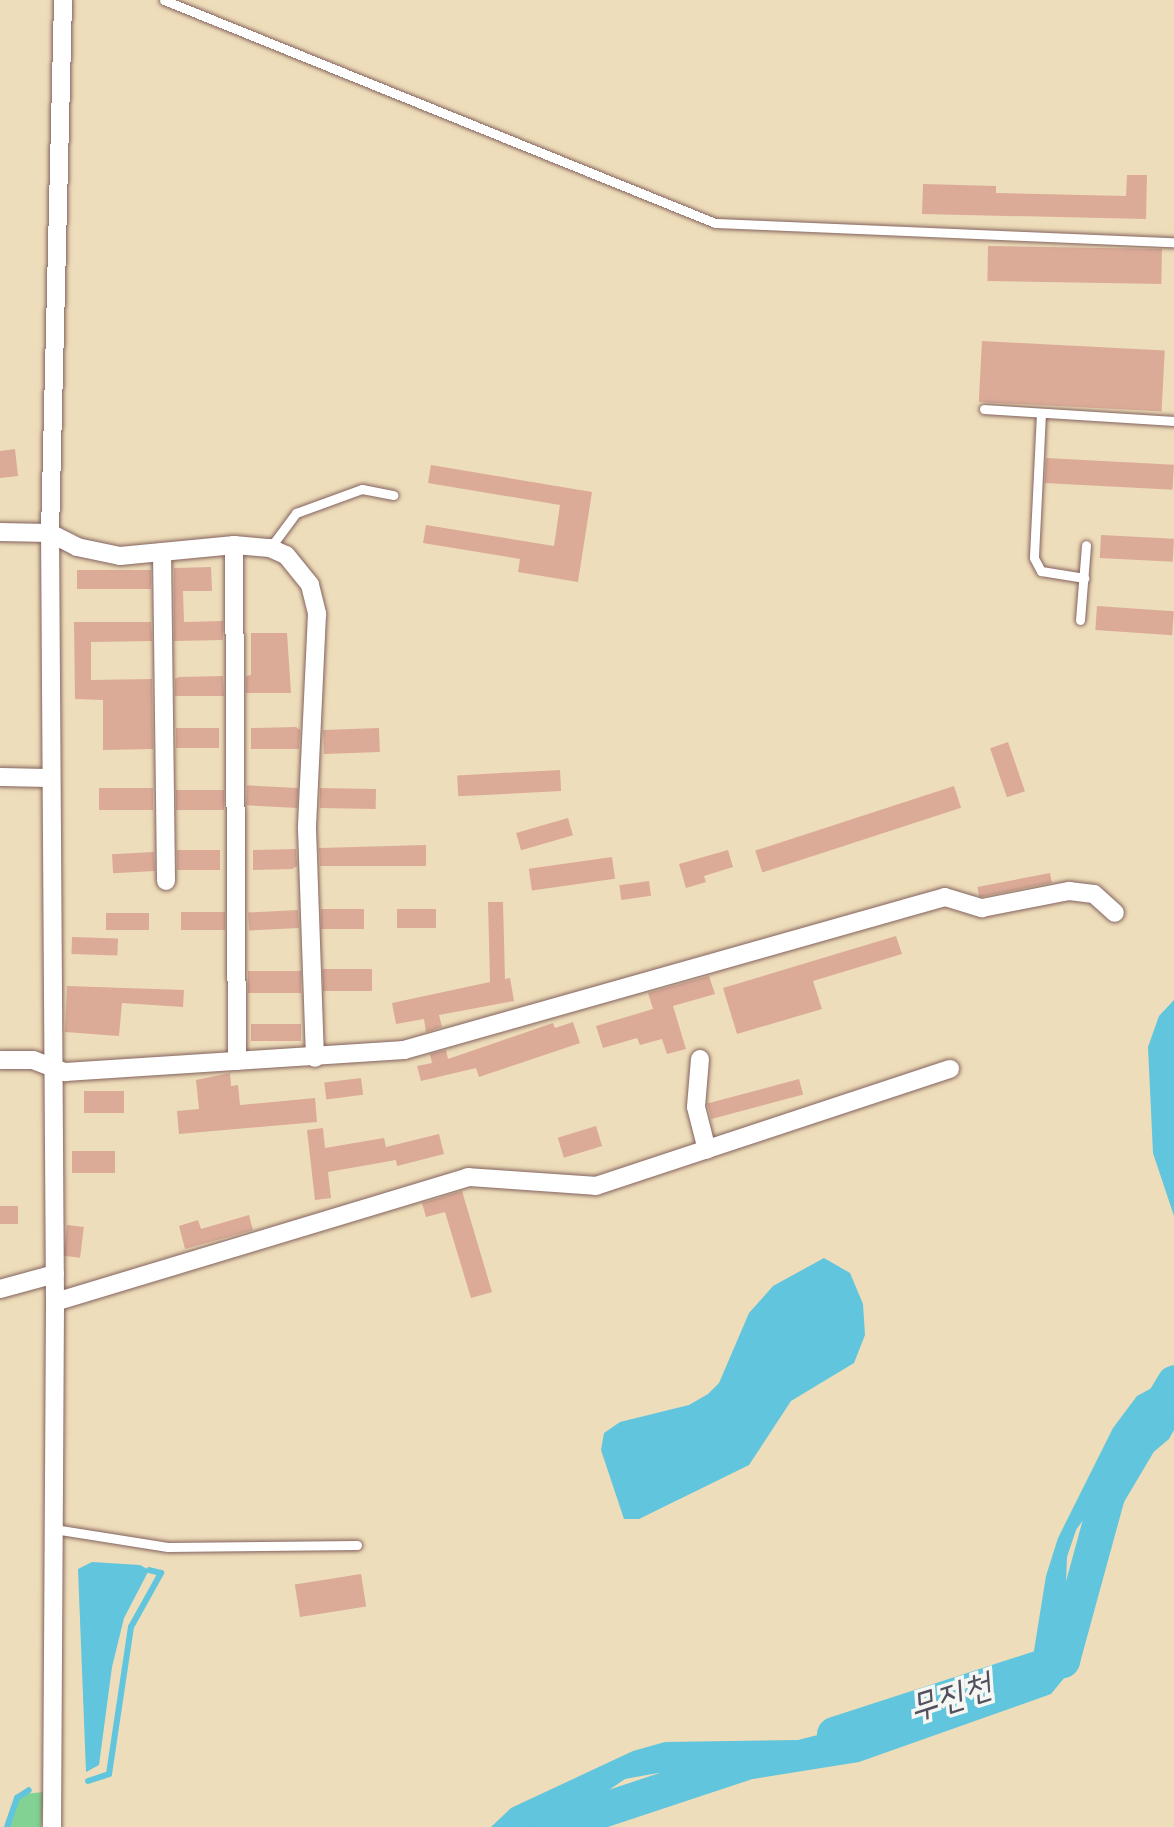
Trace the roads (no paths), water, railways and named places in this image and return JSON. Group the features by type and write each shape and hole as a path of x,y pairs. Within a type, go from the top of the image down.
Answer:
{"street":[{"path":"52,1827 55,1274 50,533 63,0"},
{"path":"0,532 50,533 101,553 162,552 234,545 270,548 286,555 310,585 317,614 307,829 315,1058"},
{"path":"234,545 237,1061"},
{"path":"162,552 166,881"},
{"path":"0,777 50,778"},
{"path":"0,1060 33,1060 65,1072 315,1058 404,1050 945,897 982,908 1069,891 1094,894 1115,913"},
{"path":"700,1059 696,1107 707,1150"},
{"path":"55,1302 468,1177 596,1186 950,1069"},
{"path":"0,1289 55,1274"}],"lane":[{"path":"164,0 715,223 1174,242"},
{"path":"984,410 1174,421"},
{"path":"1041,413 1034,558 1041,571 1084,578"},
{"path":"270,548 296,513 362,489 393,495"},
{"path":"1080,620 1086,545"},
{"path":"54,1529 168,1547 357,1545"}],"water":[{"path":"1174,1000 1174,1216 1153,1153 1148,1047 1159,1016"},
{"path":"824,1258 850,1273 863,1304 865,1335 854,1363 791,1401 749,1465 639,1519 624,1519 601,1450 604,1433 620,1422 689,1405 708,1394 719,1383 749,1313 773,1286"},
{"path":"1174,1376 1174,1430 1169,1439 1098,1499 1076,1530 1067,1557 1065,1608 1070,1650 1065,1677 1051,1694 859,1762 753,1779 658,1773 625,1779 597,1798 574,1827 491,1827 511,1808 633,1751 665,1742 798,1740 1011,1686 1024,1676 1033,1657 1046,1576 1058,1538 1113,1428 1137,1396"},
{"path":"92,1562 140,1565 149,1570 124,1618 112,1667 99,1765 86,1772 78,1569"}],"waterway":[{"name":"무진천","path":"834,1734 1062,1660 1107,1495 1174,1382"},
{"path":"88,1781 109,1774 131,1627 161,1573 149,1570"},
{"name":"무진천","path":"550,1827 747,1762"},
{"path":"7,1827 17,1798 29,1790"}]}
